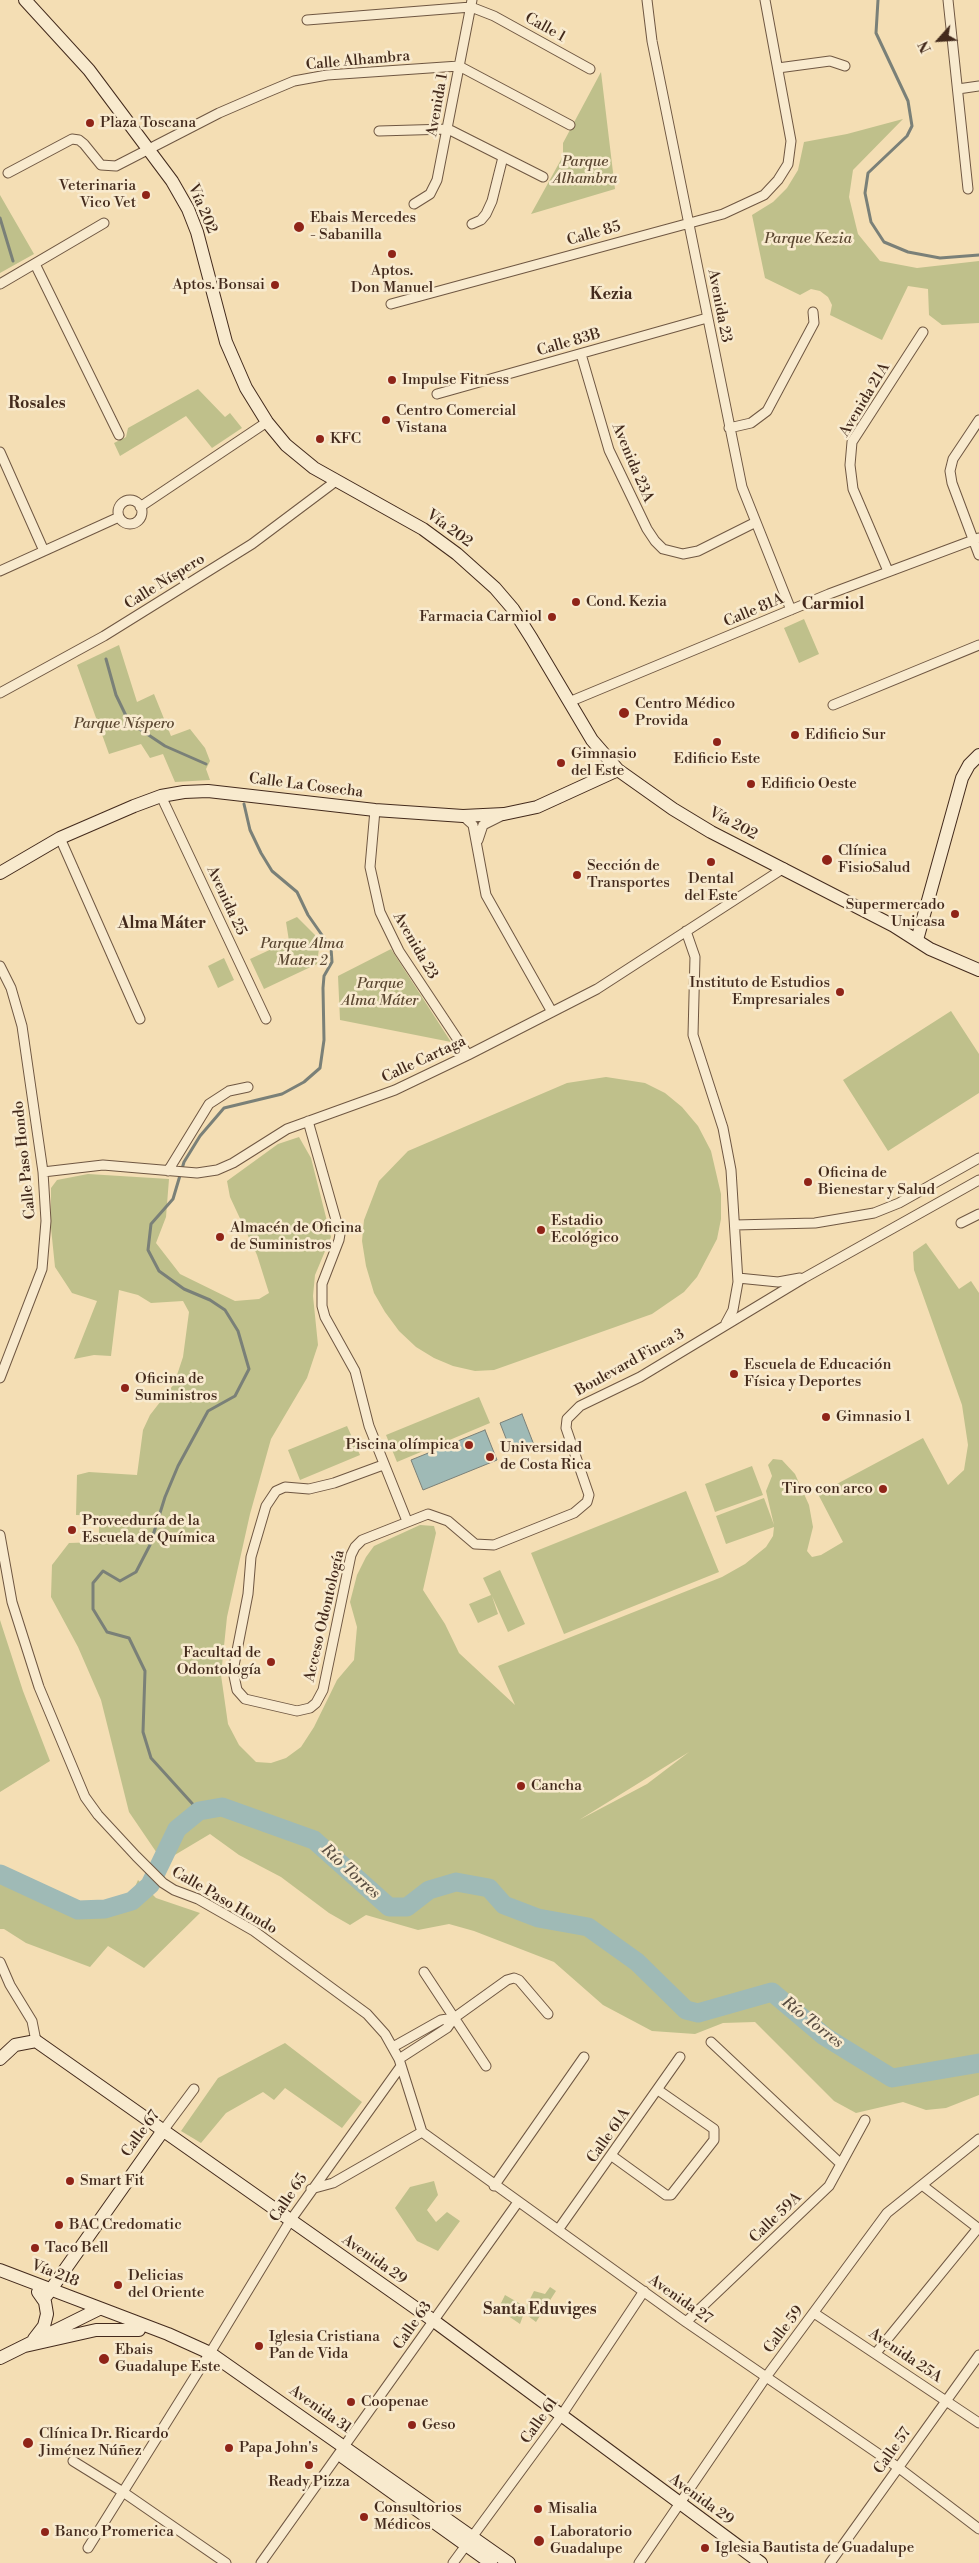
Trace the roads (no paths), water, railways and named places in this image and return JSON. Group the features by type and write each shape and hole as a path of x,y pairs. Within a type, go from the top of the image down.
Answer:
{"main road":[{"name":"Vía 202","path":"25,0 88,70 172,181 188,209 197,232 226,342 246,388 267,422 291,450 314,468 416,524 457,554 496,588 519,619 592,740 618,770 683,816 784,868 917,940 930,949 979,970"},
{"path":"917,940 962,778 969,765 979,754"},
{"name":"Calle La Cosecha","path":"0,873 60,838 161,796 208,791 376,810 463,816 504,814 537,807 618,770"},
{"path":"0,2059 15,2045 36,2041"},
{"name":"Avenida 29","path":"36,2041 162,2132 434,2321 761,2563"},
{"name":"Calle 67","path":"45,2292 162,2132"},
{"name":"Vía 218","path":"0,2270 45,2292"},
{"name":"Vía 218","path":"0,2277 95,2311"},
{"path":"25,2346 38,2335 44,2326 47,2314 45,2292"},
{"path":"0,2358 95,2311"},
{"name":"Avenida 31","path":"95,2311 208,2356"},
{"name":"Avenida 31","path":"95,2311 168,2334 208,2356 469,2542 491,2563"},
{"path":"25,2346 96,2330 139,2330"},
{"name":"Avenida 31","path":"469,2542 509,2563"}],"street":[{"name":"Avenida 23","path":"647,0 652,41 742,487 754,523 791,610"},
{"path":"766,0 778,68 830,61 845,66"},
{"path":"948,0 968,189"},
{"name":"Calle 1","path":"307,20 472,3 590,69"},
{"name":"Avenida 1","path":"414,204 430,194 437,180 472,3"},
{"name":"Calle Alhambra","path":"8,173 72,139 79,140 101,165 116,166 219,113 294,81 327,75 459,66"},
{"path":"459,66 570,125"},
{"name":"Calle 85","path":"391,304 723,214 764,195 778,180 788,164 791,141 778,68"},
{"path":"958,89 979,86"},
{"path":"379,131 448,129 542,177"},
{"path":"472,224 481,220 486,214 492,201 503,158"},
{"path":"0,284 104,223"},
{"path":"36,264 120,435"},
{"path":"729,428 751,423 766,411 814,323 813,312"},
{"name":"Calle 83B","path":"437,394 707,318"},
{"name":"Avenida 21A","path":"888,571 853,490 850,465 852,442 923,332"},
{"name":"Avenida 23A","path":"581,354 609,450 647,529 663,548 683,554 698,551 754,523"},
{"path":"979,420 960,447 952,465 952,483 976,539 979,555"},
{"path":"140,506 267,422"},
{"path":"0,452 44,551"},
{"name":"Calle Níspero","path":"0,693 97,641 252,544 336,481"},
{"path":"134,501 140,506 141,518 136,523 128,524 119,517 119,509 123,503 134,501"},
{"path":"0,571 119,517"},
{"name":"Calle 81A","path":"569,702 888,571 976,539"},
{"path":"833,705 979,644"},
{"name":"Avenida 25","path":"161,796 266,1018"},
{"name":"Avenida 23","path":"376,810 370,867 380,912 399,951 468,1055"},
{"path":"477,845 480,829 504,814"},
{"path":"463,816 472,825 486,895 552,1012"},
{"path":"60,838 140,1019"},
{"name":"Calle Cartaga","path":"43,1172 103,1165 197,1173 217,1170 233,1163 287,1129 395,1090 597,989 784,868"},
{"path":"686,931 696,957 693,1035 724,1128 731,1170 738,1278 733,1310 724,1326"},
{"name":"Calle Paso Hondo","path":"0,966 11,988 22,1026 43,1172 46,1221 42,1269 0,1378"},
{"path":"168,1171 209,1104 229,1091 248,1087"},
{"path":"308,1121 340,1234 340,1240 322,1284 322,1306 325,1317 355,1371 365,1414 383,1464 407,1521"},
{"path":"735,1225 815,1222 874,1213 899,1203 979,1158"},
{"name":"Boulevard Finca 3","path":"407,1521 428,1514 434,1514 448,1521 475,1544 494,1545 574,1513 582,1507 589,1495 566,1428 567,1419 572,1413 588,1401 640,1377 808,1276 979,1180"},
{"path":"961,1224 979,1214"},
{"name":"Boulevard Finca 3","path":"738,1278 778,1282 808,1276"},
{"name":"Acceso Odontología","path":"383,1464 334,1483 309,1489 285,1487 276,1491 266,1506 251,1557 248,1594 232,1671 237,1690 245,1700 298,1711 314,1706 323,1690 349,1562 355,1547 374,1534 407,1521"},
{"name":"Calle Paso Hondo","path":"0,1535 12,1602 39,1687 85,1797 98,1815 163,1883 174,1890 198,1899 254,1931 367,2014 393,2047 400,2062"},
{"path":"0,1962 10,1985 32,2021 36,2041"},
{"path":"424,1972 486,2066"},
{"name":"Calle 65","path":"88,2548 290,2221 400,2062 447,2028 454,2018 507,1980 514,1978 520,1980 548,2014"},
{"name":"Calle 65","path":"393,2047 441,2020 454,2018"},
{"path":"711,2042 841,2164"},
{"path":"494,2186 584,2057"},
{"name":"Calle 61A","path":"558,2230 680,2057"},
{"path":"311,2189 333,2183 422,2132 400,2062"},
{"name":"Calle 67","path":"162,2132 194,2089"},
{"path":"612,2156 666,2196 675,2193 714,2140 714,2129 658,2090"},
{"name":"Calle 59A","path":"686,2322 829,2186 865,2120"},
{"name":"Avenida 27","path":"422,2132 494,2186 686,2322 899,2468 979,2529"},
{"name":"Calle 59","path":"639,2563 766,2378 887,2213 979,2139"},
{"path":"876,2353 979,2228 922,2185"},
{"name":"Calle 63","path":"261,2563 518,2202"},
{"name":"Calle 61","path":"453,2563 560,2416 644,2291"},
{"name":"Avenida 25A","path":"814,2313 979,2423"},
{"name":"Calle 57","path":"830,2563 979,2355"},
{"path":"73,2461 123,2492 221,2562"}],"water":[{"path":"522,1414 534,1445 512,1454 500,1423"},
{"name":"Piscina olímpica","path":"485,1430 497,1460 423,1490 411,1460"}],"waterway":[{"path":"878,0 876,33 908,101 912,126 907,136 868,173 865,193 871,222 884,242 908,252 940,258 979,255"},
{"path":"0,218 13,261"},
{"path":"106,659 116,695 129,722 165,746 206,764"},
{"path":"199,1811 151,1758 143,1732 145,1671 129,1638 107,1632 93,1609 93,1583 103,1571 120,1581 136,1572 150,1545 165,1497 178,1466 208,1411 235,1396 249,1369 238,1331 225,1310 210,1300 184,1289 159,1271 148,1250 151,1224 173,1199 184,1162 200,1136 224,1108 282,1094 304,1082 320,1068 324,1040 324,976 332,962 331,948 308,915 297,892 272,871 261,853 250,830 244,804"},
{"name":"Río Torres","path":"0,1874 78,1910 105,1909 132,1901 150,1885 177,1829 199,1811 222,1807 314,1840 389,1907 407,1907 429,1890 456,1882 489,1888 504,1905 538,1918 588,1927 637,1962 686,2010 698,2013 772,1992 824,2036 892,2078 979,2063"}],"place":[{"name":"Plaza Toscana","path":"90,123"},
{"name":"Veterinaria Vico Vet","path":"146,195"},
{"name":"Ebais Mercedes - Sabanilla","path":"299,227"},
{"name":"Aptos. Don Manuel","path":"392,254"},
{"name":"Aptos. Bonsai","path":"275,285"},
{"name":"Impulse Fitness","path":"392,380"},
{"name":"Centro Comercial Vistana","path":"386,420"},
{"name":"KFC","path":"320,439"},
{"name":"Cond. Kezia","path":"576,602"},
{"name":"Farmacia Carmiol","path":"552,617"},
{"name":"Centro Médico Provida","path":"624,713"},
{"name":"Edificio Sur","path":"795,735"},
{"name":"Edificio Este","path":"717,742"},
{"name":"Gimnasio del Este","path":"561,763"},
{"name":"Edificio Oeste","path":"751,784"},
{"name":"Clínica FisioSalud","path":"827,860"},
{"name":"Dental del Este","path":"711,862"},
{"name":"Sección de Transportes","path":"577,875"},
{"name":"Supermercado Unicasa","path":"955,914"},
{"name":"Instituto de Estudios Empresariales","path":"840,992"},
{"name":"Oficina de Bienestar y Salud","path":"808,1182"},
{"name":"Estadio Ecológico","path":"541,1230"},
{"name":"Almacén de Oficina de Suministros","path":"220,1237"},
{"name":"Escuela de Educación Física y Deportes","path":"734,1374"},
{"name":"Oficina de Suministros","path":"125,1388"},
{"name":"Gimnasio 1","path":"826,1417"},
{"name":"Piscina olímpica","path":"469,1445"},
{"name":"Universidad de Costa Rica","path":"490,1457"},
{"name":"Tiro con arco","path":"883,1489"},
{"name":"Proveeduría de la Escuela de Química","path":"72,1530"},
{"name":"Facultad de Odontología","path":"271,1662"},
{"name":"Cancha","path":"521,1786"},
{"name":"Smart Fit","path":"70,2181"},
{"name":"BAC Credomatic","path":"59,2225"},
{"name":"Taco Bell","path":"35,2248"},
{"name":"Delicias del Oriente","path":"118,2285"},
{"name":"Iglesia Cristiana Pan de Vida","path":"259,2346"},
{"name":"Ebais Guadalupe Este","path":"104,2359"},
{"name":"Coopenae","path":"351,2402"},
{"name":"Geso","path":"412,2425"},
{"name":"Clínica Dr. Ricardo Jiménez Núñez","path":"28,2443"},
{"name":"Papa John's","path":"229,2448"},
{"name":"Ready Pizza","path":"309,2465"},
{"name":"Misalia","path":"538,2509"},
{"name":"Consultorios Médicos","path":"364,2517"},
{"name":"Banco Promerica","path":"45,2532"},
{"name":"Laboratorio Guadalupe","path":"539,2541"},
{"name":"Iglesia Bautista de Guadalupe","path":"705,2548"}],"district":[{"name":"Kezia","path":"611,295"},
{"name":"Rosales","path":"37,404"},
{"name":"Carmiol","path":"833,605"},
{"name":"Alma Máter","path":"162,924"},
{"name":"Santa Eduviges","path":"540,2310"}],"park label":[{"name":"Parque Alhambra","path":"585,170"},
{"name":"Parque Kezia","path":"808,239"},
{"name":"Parque Níspero","path":"124,724"},
{"name":"Parque Alma Mater 2","path":"302,952"},
{"name":"Parque Alma Máter","path":"380,992"}]}
